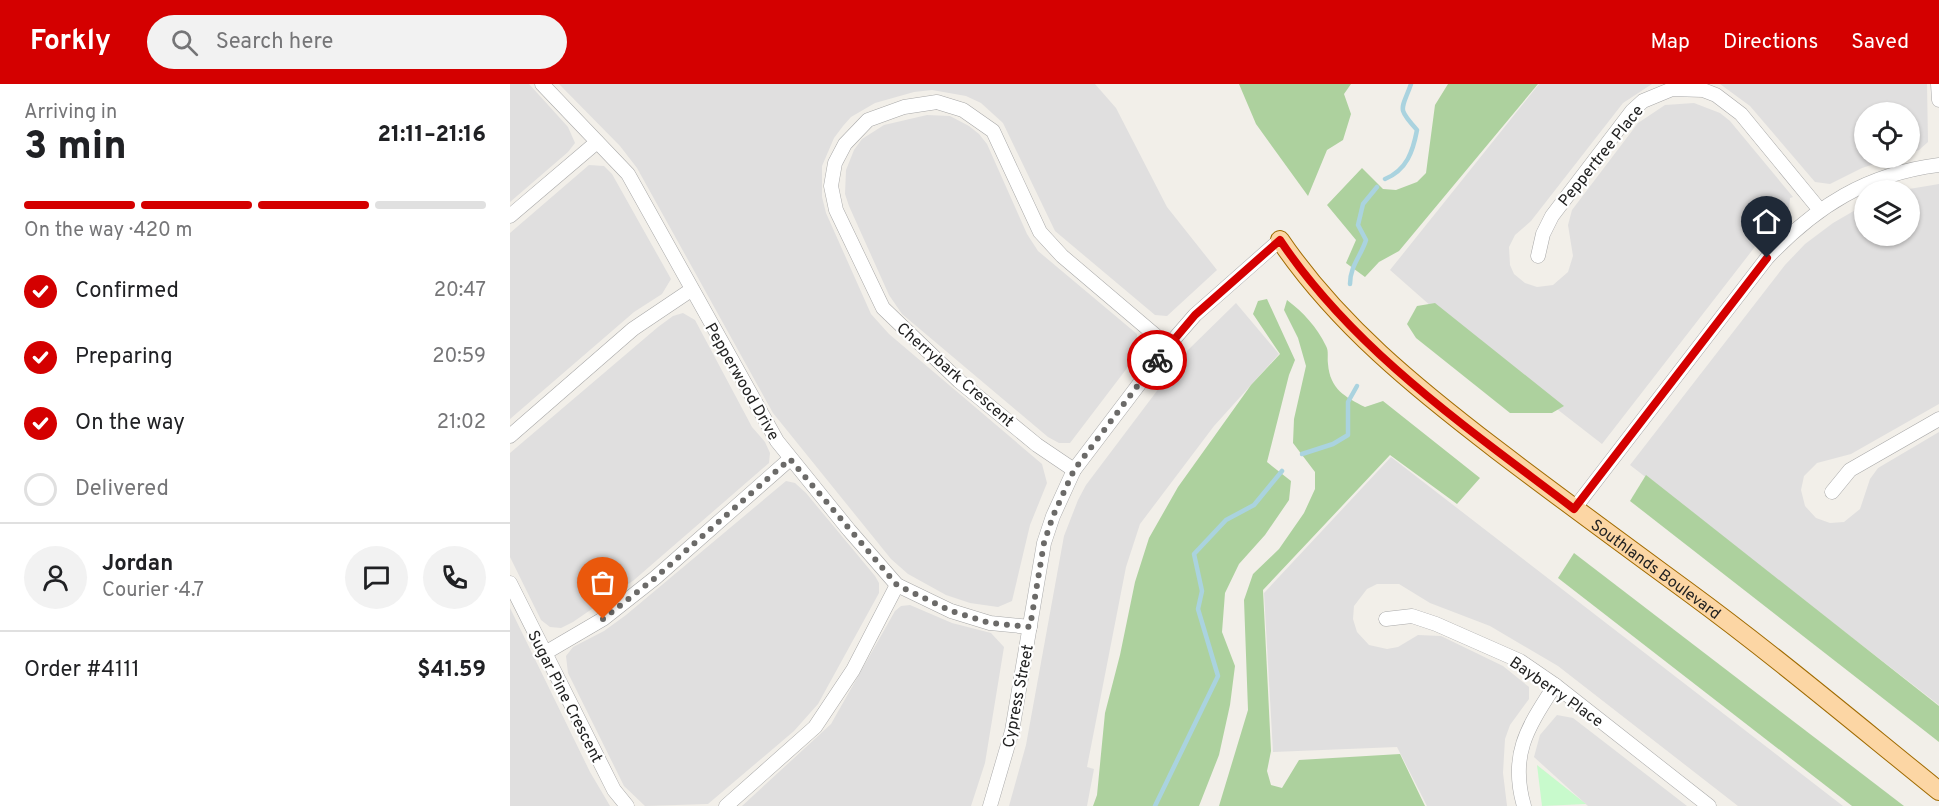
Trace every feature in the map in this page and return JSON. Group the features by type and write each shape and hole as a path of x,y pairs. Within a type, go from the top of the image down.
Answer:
{"main road":[{"name":"Southlands Boulevard","path":"1280,240 1299,268 1341,317 1391,365 1574,509 1690,593 1939,791"}],"street":[{"name":"Pepperwood Drive","path":"542,84 628,174 691,290 790,459 897,585 951,611 990,623 1030,627"},
{"path":"1938,84 1939,100"},
{"name":"Peppertree Place","path":"1538,256 1543,234 1556,211 1632,111 1643,101 1672,89 1703,90 1728,102 1819,209"},
{"name":"Cherrybark Crescent","path":"1074,470 1037,445 959,381 882,308 836,210 831,186 835,164 844,144 868,120 904,107 937,102 963,110 993,130 1040,232 1062,256 1168,346"},
{"path":"510,216 597,142"},
{"path":"1574,509 1767,258 1819,209 1883,178 1939,165"},
{"name":"Cypress Street","path":"990,806 1012,731 1044,543 1053,516 1074,470 1168,346 1195,315 1280,240"},
{"path":"510,436 633,329 691,290"},
{"path":"1832,492 1850,470 1939,419"},
{"path":"545,653 603,619 655,578 790,459"},
{"name":"Sugar Pine Crescent","path":"510,584 614,790 627,806"},
{"path":"726,806 814,726 853,670 897,585"},
{"name":"Bayberry Place","path":"1386,619 1412,616 1458,632 1520,661 1555,685 1709,806"},
{"path":"1524,806 1519,773 1520,747 1528,726 1555,685"}],"shaded area":[{"path":"510,84 529,84 568,127 575,143 568,152 510,202"},
{"path":"559,84 1095,84 1116,108 1167,207 1217,270 1167,316 1155,315 1055,231 1003,123 981,103 966,96 932,90 914,92 875,103 851,117 843,126 834,138 822,166 822,197 826,213 871,314 889,334 1042,464 1047,483 1030,525 1012,601 998,607 970,603 946,595 908,574 891,559 773,413 637,168 620,146"},
{"path":"1539,84 1652,84 1623,103 1531,221 1515,235 1509,247 1510,265 1514,274 1525,283 1537,287 1553,285 1568,272 1573,256 1568,225 1572,210 1638,123 1665,105 1694,103 1720,113 1730,121 1793,197 1790,198 1789,211 1754,248 1602,444 1482,351 1390,270"},
{"path":"1720,84 1927,84 1928,142 1920,149 1920,102 1854,102 1854,168 1862,168 1830,184 1815,182 1750,106"},
{"path":"927,115 950,116 979,134 987,144 1027,234 1038,251 1137,334 1137,355 1070,443 1059,443 1048,437 902,314 889,295 849,206 845,194 846,170 854,150 862,139 884,125"},
{"path":"589,165 604,166 612,174 671,279 662,294 634,312 510,419 510,233"},
{"path":"1939,184 1939,404 1851,454 1817,463 1804,476 1801,490 1805,506 1816,518 1830,523 1844,522 1860,509 1870,479 1878,468 1939,432 1939,705 1630,465 1785,265 1805,244 1854,211 1854,246 1920,246 1920,187"},
{"path":"1236,303 1279,354 1214,426 1140,524 1126,567 1087,767 1094,769 1087,806 1009,806 1026,745 1064,536 1078,500 1086,485 1187,351"},
{"path":"683,313 695,320 752,427 765,442 770,453 769,463 634,580 573,622 561,628 550,627 541,620 510,557 510,453 658,327 673,316"},
{"path":"1391,457 1843,806 1738,806 1558,666 1490,626 1430,603 1399,584 1377,584 1367,589 1354,606 1353,619 1357,632 1369,645 1387,649 1398,647 1418,635 1441,636 1503,666 1529,687 1529,699 1510,725 1505,739 1503,773 1507,806 1427,806 1397,747 1273,752 1264,593"},
{"path":"786,481 795,483 806,493 875,576 879,583 879,593 818,704 794,731 708,804 645,806 624,786 568,673 566,656 573,647 604,631 626,615"},
{"path":"910,605 952,623 991,633 1004,647 985,763 971,806 742,806 831,724 895,611 901,606"},
{"path":"510,608 590,772 610,806 510,806"},
{"path":"1557,715 1573,718 1687,806 1588,806 1534,757 1540,735"}],"green space":[{"path":"1239,84 1351,84 1344,94 1351,114 1343,140 1327,150 1308,196 1256,124"},
{"path":"1448,84 1538,84 1399,251 1379,262 1365,277 1346,263 1356,240 1327,205 1362,168 1383,189 1396,190 1417,182 1426,173 1435,105"},
{"path":"1267,299 1295,360 1289,375 1267,462 1291,481 1289,500 1265,535 1239,564 1225,593 1222,632 1235,666 1230,705 1219,755 1199,806 1093,806 1097,795 1105,713 1135,582 1149,538 1178,487 1251,385 1280,354 1253,314 1258,301"},
{"path":"1287,300 1309,320 1318,332 1327,350 1329,373 1340,391 1365,407 1383,401 1480,478 1457,504 1390,455 1263,590 1271,751 1267,771 1271,785 1282,788 1299,760 1400,754 1425,806 1219,806 1248,710 1244,600 1253,574 1279,549 1304,513 1315,489 1315,472 1293,443 1294,419 1306,366 1298,338 1284,310"},
{"path":"1435,303 1564,406 1552,413 1510,413 1416,338 1407,324 1417,306"},
{"path":"1646,475 1939,706 1939,742 1630,501"},
{"path":"1574,553 1904,806 1852,806 1558,578"},
{"path":"1537,765 1586,804 1542,806"}],"waterway":[{"path":"1385,179 1404,165 1413,145 1417,130 1406,117 1403,108 1411,84"},
{"path":"1350,284 1354,266 1366,240 1358,225 1363,204 1377,187"},
{"path":"1302,454 1333,444 1348,435 1348,402 1357,386"},
{"path":"1155,806 1218,676 1198,609 1202,591 1194,554 1226,520 1254,505 1282,471"}],"way so far":[{"path":"603,619 655,578 790,459 897,585 951,611 990,623 1030,627 1044,543 1053,516 1074,470 1157,360"}],"route":[{"path":"1157,360 1195,315 1251,262 1280,240 1299,268 1341,317 1391,365 1574,509 1767,258"}]}
